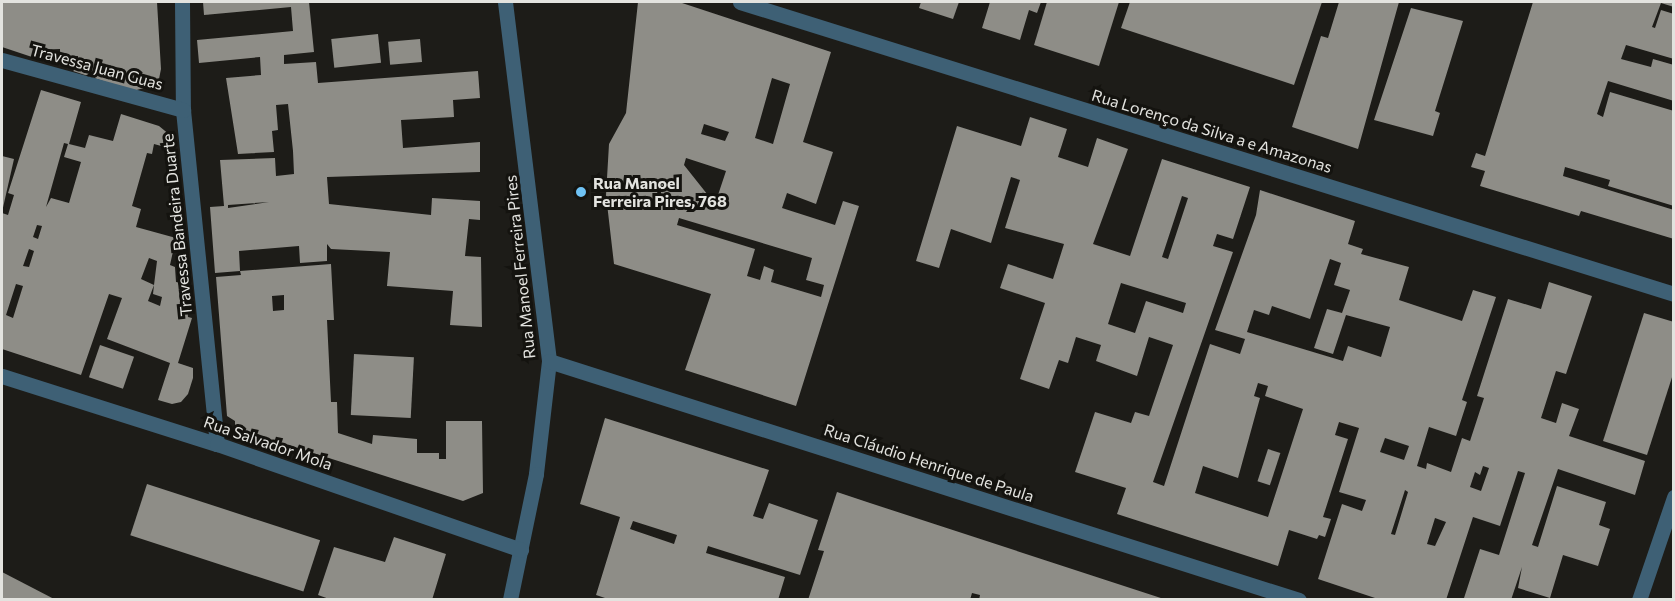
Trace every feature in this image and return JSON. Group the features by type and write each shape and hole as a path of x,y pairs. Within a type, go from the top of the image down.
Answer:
{"street":[{"name":"Travessa Bandeira Duarte","path":"182,2 183,110 217,444"},
{"name":"Rua Manoel Ferreira Pires","path":"505,2 549,360 536,474 510,600"},
{"name":"Rua Lorenço da Silva a e Amazonas","path":"740,2 1674,294"},
{"name":"Travessa Juan Guas","path":"2,60 183,110"},
{"name":"Rua Cláudio Henrique de Paula","path":"549,360 1299,600"},
{"name":"Rua Salvador Mola","path":"2,376 217,444 521,550"},
{"path":"1639,600 1674,497"}],"building":[{"path":"2,2 157,2 161,69 158,84 133,91 73,71 78,67 78,56 60,56 60,49 33,50 32,57 2,47"},
{"path":"203,2 309,2 314,52 284,55 284,64 316,62 318,83 478,71 480,98 453,100 454,117 401,120 403,148 480,142 480,172 327,177 329,204 431,215 432,198 480,201 480,220 469,219 465,256 481,257 482,327 450,325 453,291 387,286 390,252 331,249 327,244 327,261 300,263 299,246 239,251 240,271 215,273 210,207 224,206 220,160 275,158 276,176 294,174 293,151 288,104 276,105 278,130 272,131 274,152 238,154 226,78 261,75 260,57 199,63 197,40 293,31 291,7 204,15","holes":["269,202 228,208 228,205"]},
{"path":"638,2 679,2 831,52 803,142 833,152 816,204 787,193 782,208 835,225 843,201 859,206 796,406 685,370 711,294 614,264 606,195 609,144 626,113","holes":["772,78 790,84 773,144 755,138","704,124 729,132 725,141 701,134","686,158 726,171 715,204 684,165","679,218 812,258 806,280 824,285 821,297 771,282 774,270 764,266 760,280 747,276 755,249 677,225"]},
{"path":"921,2 959,2 953,19 919,8"},
{"path":"990,2 1041,2 1037,13 1029,10 1020,40 982,28"},
{"path":"1047,2 1119,2 1099,66 1034,45"},
{"path":"1130,2 1322,2 1294,85 1121,28"},
{"path":"1339,2 1399,2 1358,149 1292,127 1321,36 1328,38"},
{"path":"1533,2 1674,2 1674,7 1661,3 1652,27 1655,28 1661,10 1674,14 1674,59 1626,45 1621,59 1651,67 1653,59 1674,65 1674,101 1608,81 1597,114 1603,117 1610,92 1674,111 1674,206 1608,186 1610,180 1565,167 1563,176 1674,210 1674,239 1581,211 1579,216 1480,186 1485,171 1471,167 1476,153 1485,156"},
{"path":"1411,8 1463,21 1435,111 1440,113 1433,136 1374,120"},
{"path":"378,34 381,63 334,68 331,39"},
{"path":"420,39 422,62 390,65 388,42"},
{"path":"41,90 81,102 69,144 85,148 89,135 113,141 121,114 159,126 170,135 165,147 154,144 152,154 147,153 132,206 141,209 136,227 176,238 170,265 175,267 176,282 185,283 188,317 192,318 178,363 193,368 193,378 188,394 181,402 172,404 158,400 170,363 107,339 122,298 109,294 81,375 2,349 2,213 8,215 14,195 8,193","holes":["64,143 68,144 64,157 81,162 69,203 51,198 46,207","37,225 42,226 38,239 33,237","29,249 34,251 29,267 23,266","149,258 157,261 154,285 141,279","16,284 23,286 13,318 6,315","154,285 153,294 162,297 160,306 148,301"]},
{"path":"1030,117 1067,129 1058,157 1088,167 1097,138 1128,149 1093,244 1130,256 1162,159 1250,187 1233,239 1217,234 1213,246 1233,252 1153,482 1164,486 1210,344 1240,354 1245,339 1215,330 1256,215 1260,190 1355,221 1348,244 1363,249 1361,254 1409,267 1399,300 1462,321 1473,290 1496,297 1462,400 1467,402 1456,436 1429,427 1417,466 1426,469 1427,463 1451,472 1462,438 1470,441 1484,398 1477,396 1508,299 1541,309 1549,282 1592,296 1566,374 1556,371 1541,418 1556,423 1562,403 1579,409 1569,436 1645,461 1635,495 1558,469 1532,545 1538,547 1557,486 1606,502 1599,525 1610,529 1598,566 1563,555 1550,598 1518,588 1522,567 1511,600 1464,598 1480,549 1499,555 1525,473 1518,471 1500,526 1473,517 1446,600 1381,600 1318,579 1342,504 1362,511 1366,500 1339,492 1359,428 1339,422 1335,435 1348,439 1323,517 1331,519 1325,537 1319,535 1317,539 1289,530 1278,566 1117,514 1126,488 1075,472 1095,412 1131,423 1135,412 1149,416 1173,345 1149,337 1137,376 1096,361 1101,345 1076,337 1068,363 1059,360 1049,389 1020,379 1045,303 1000,288 1008,264 1053,279 1064,244 1005,228 1020,180 1011,177 991,243 951,229 939,268 916,261 957,126 1021,146","holes":["1182,196 1188,198 1168,259 1162,257","1330,259 1341,263 1334,285 1350,290 1342,313 1327,309 1314,348 1333,354 1346,315 1390,327 1381,357 1348,346 1343,361 1247,332 1254,310 1269,315 1272,306 1310,319","1121,283 1186,303 1183,313 1146,301 1135,333 1108,324","1258,383 1268,386 1265,396 1303,409 1268,517 1195,493 1203,466 1238,478 1260,398 1254,396","1385,438 1409,446 1404,460 1380,452","1483,466 1489,468 1481,491 1470,487 1475,472 1480,475","1405,490 1408,492 1395,535 1391,534","1435,518 1446,522 1435,546 1427,544"]},
{"path":"2,156 14,159 2,212"},
{"path":"331,264 334,320 327,320 331,402 337,402 338,433 372,444 373,435 417,439 417,453 439,453 439,459 446,459 446,421 482,421 483,493 463,501 235,428 235,421 227,416 216,277 241,275 240,271","holes":["284,295 284,310 273,311 272,296"]},
{"path":"1644,313 1674,322 1674,371 1647,455 1603,441"},
{"path":"100,345 134,357 123,389 89,377"},
{"path":"354,354 414,357 411,418 351,415"},
{"path":"605,418 769,470 753,516 763,519 769,503 818,520 800,575 708,546 706,553 785,577 778,600 611,600 596,595 620,517 580,504","holes":["633,521 677,535 674,544 630,529"]},
{"path":"1268,449 1280,453 1270,485 1257,481"},
{"path":"147,484 320,540 303,592 130,535"},
{"path":"837,492 1167,600 979,600 980,595 972,593 970,600 808,600 824,551 818,550"},
{"path":"394,537 446,554 432,600 332,600 318,595 334,547 385,562"},
{"path":"2,572 56,600 2,600"}],"place":[{"name":"Rua Manoel Ferreira Pires, 768","path":"581,192"}]}
